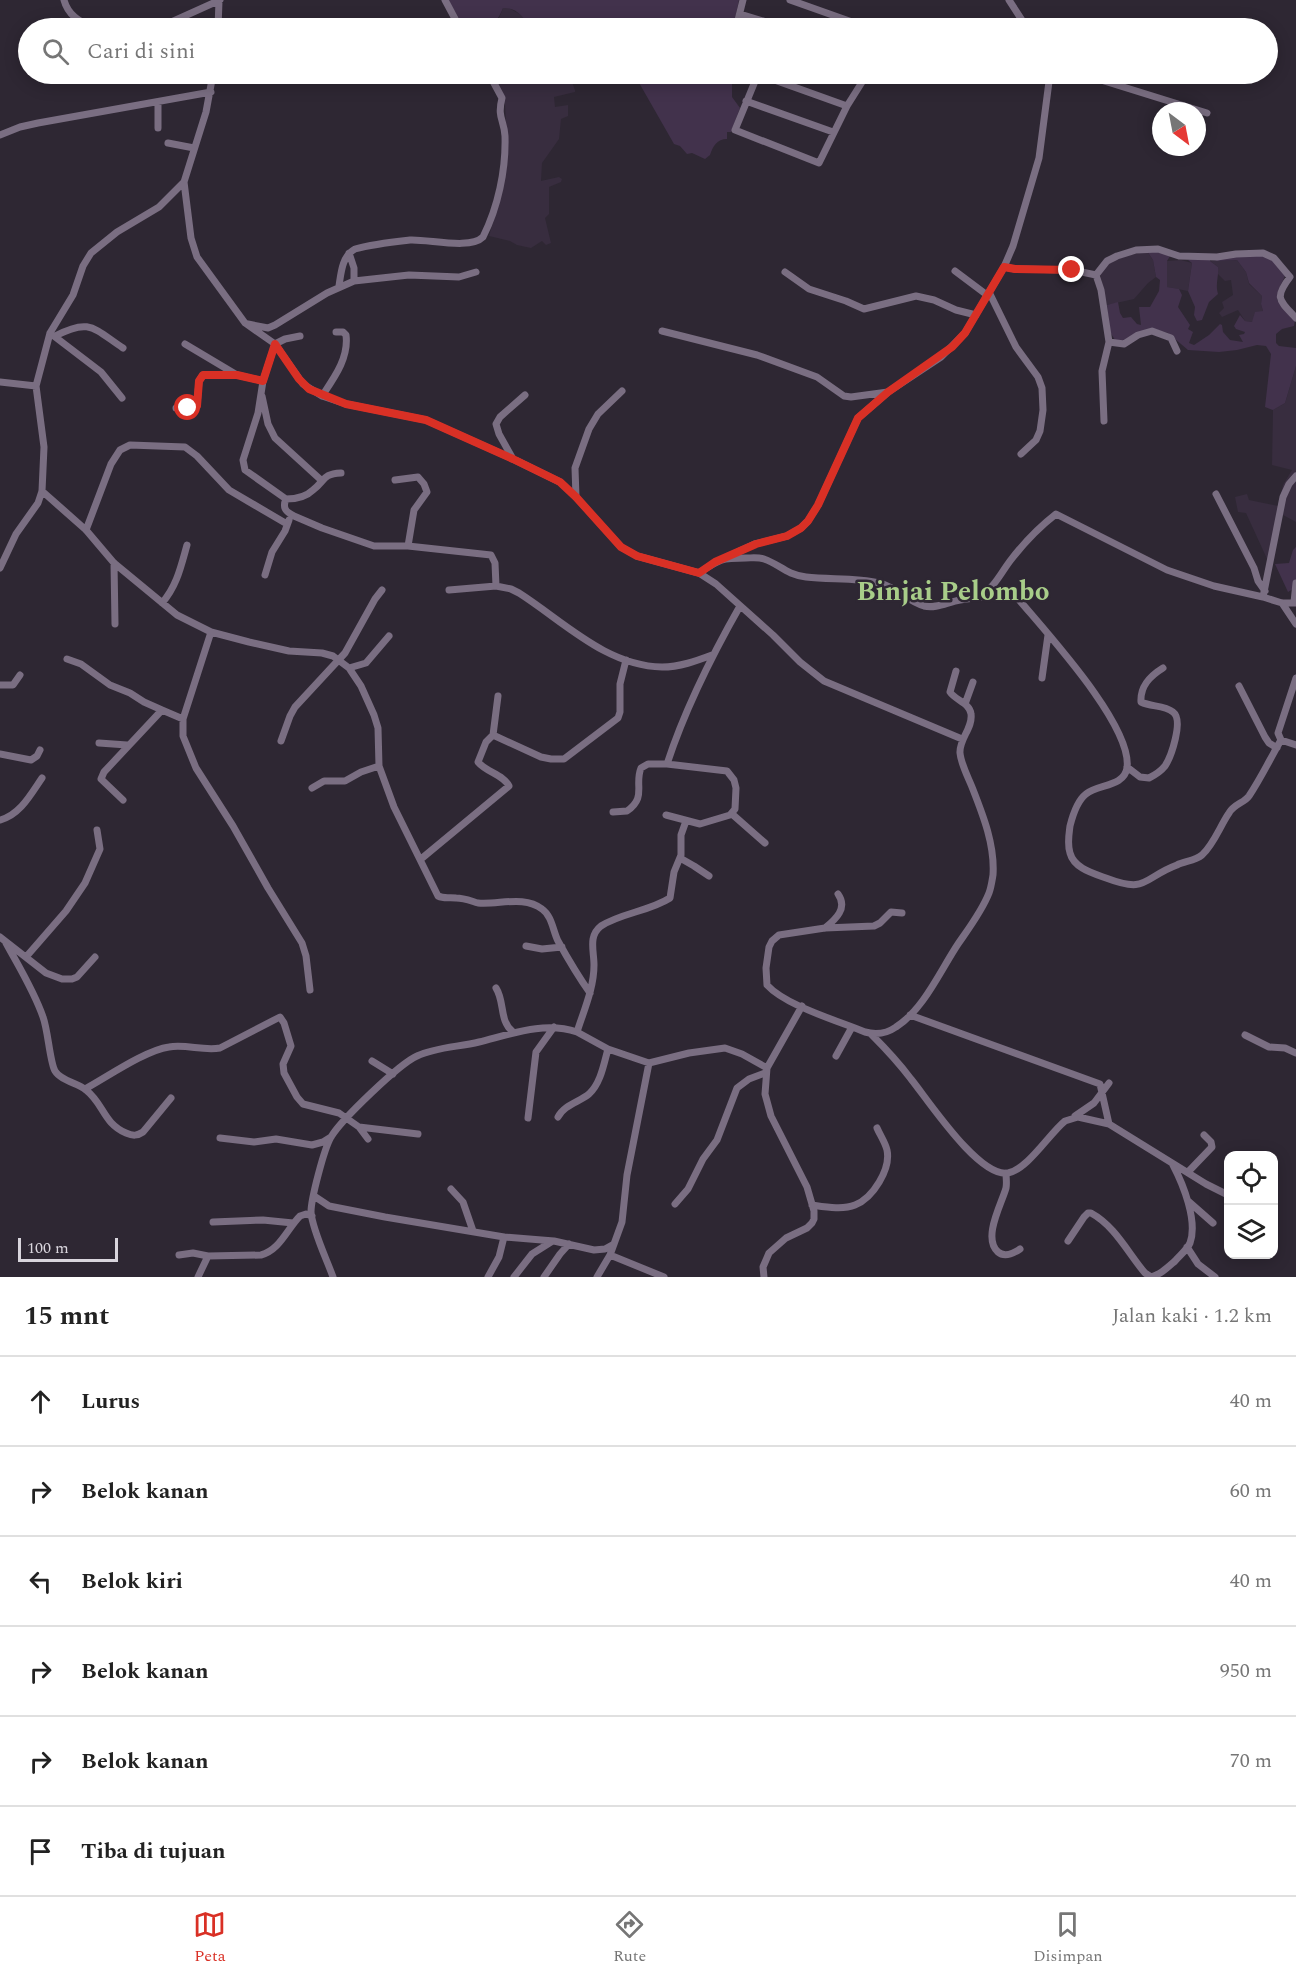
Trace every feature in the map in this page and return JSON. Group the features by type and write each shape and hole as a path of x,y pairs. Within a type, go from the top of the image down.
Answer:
{"street":[{"path":"64,0 68,10 75,18"},
{"path":"180,18 220,0 219,18"},
{"path":"445,0 455,18"},
{"path":"739,18 743,0"},
{"path":"790,0 841,18"},
{"path":"1009,0 1021,18"},
{"path":"740,14 753,18"},
{"path":"212,84 207,112 184,182 191,238 197,257 245,323 275,344 303,384 322,396 346,404 426,420 560,482 621,547 637,556 699,573 716,584 800,662 824,681 962,739"},
{"path":"339,286 342,268 349,253 360,248 412,240 462,243 478,242 482,239 502,186 505,136 499,110 502,98 494,84"},
{"path":"754,84 735,130 819,163 833,132 861,84"},
{"path":"786,84 847,106"},
{"path":"699,573 715,562 756,544 787,536 801,528 808,521 837,465 853,425 863,412 952,347 965,333 1004,267 1013,246 1039,158 1049,84"},
{"path":"1114,84 1208,113"},
{"path":"0,135 38,123 211,92"},
{"path":"746,101 833,132"},
{"path":"158,103 158,128"},
{"path":"168,143 194,148"},
{"path":"0,568 16,534 38,503 42,491 44,447 36,386 53,335 73,295 83,266 90,253 117,232 159,207 184,182"},
{"path":"1096,275 1111,259 1136,250 1158,249 1179,256 1217,257 1263,253 1274,258 1290,277 1281,288 1280,297 1296,318"},
{"path":"349,253 354,268 354,281"},
{"path":"1004,267 1072,270 1096,275"},
{"path":"955,271 988,293 1016,347 1038,377 1042,388 1043,410 1040,431 1036,440 1021,454"},
{"path":"245,323 268,328 339,286 354,281 409,275 459,277 476,272"},
{"path":"785,273 809,289 846,301 861,309 916,296 976,315"},
{"path":"1096,275 1101,290 1109,342 1102,371 1104,421"},
{"path":"53,335 73,327 89,327 123,348"},
{"path":"662,331 757,355 817,377 844,396 888,392"},
{"path":"1109,342 1124,344 1138,335 1157,331 1171,338 1177,351"},
{"path":"322,396 346,352 346,335 343,332 336,332"},
{"path":"53,335 101,372 122,398"},
{"path":"300,336 275,344 263,381 258,413 243,466 245,470 286,499 300,497 311,492 328,474 341,473"},
{"path":"185,344 237,375"},
{"path":"176,408 197,406 199,381 203,375 237,375 263,381"},
{"path":"0,382 36,386"},
{"path":"261,390 268,424 275,438 321,480"},
{"path":"576,497 575,468 585,438 598,414 622,391"},
{"path":"513,459 496,424 500,417 525,395"},
{"path":"87,530 111,464 120,450 130,445 184,447 197,456 230,490 287,524"},
{"path":"1264,594 1283,497 1296,476"},
{"path":"395,480 418,477 426,488 425,495 414,510 408,546"},
{"path":"42,491 87,530 114,563 177,615 211,632 282,650 333,656 349,669 361,686 374,715 378,728 379,766 402,826 421,859 436,893 440,898 459,898 479,903 523,901 542,909 572,967 590,993"},
{"path":"1216,494 1254,568 1264,594"},
{"path":"286,499 284,507 290,514 365,543 491,555 495,563 496,586"},
{"path":"265,575 272,552 290,514"},
{"path":"980,597 993,587 1008,563 1028,540 1056,514 1167,570 1214,586 1264,594 1282,603 1295,603 1296,583"},
{"path":"162,603 172,591 178,578 187,545"},
{"path":"727,557 761,558 783,570 801,576 880,583 925,607 980,597 1014,595 1048,635 1113,721 1123,742 1127,767 1125,774 1118,781 1094,789 1082,797 1071,820 1069,848 1075,862 1081,867 1116,882 1134,885 1146,882 1174,865 1197,859 1204,853 1230,811 1236,804 1248,798 1281,740"},
{"path":"114,563 115,624"},
{"path":"449,590 466,590 485,586 511,589 573,633 626,660 661,667 690,663 712,655"},
{"path":"281,741 290,716 299,701 339,660 382,590"},
{"path":"1282,603 1296,624"},
{"path":"667,764 712,655 740,606"},
{"path":"211,632 183,719 183,736 196,768 246,847 305,949 310,990"},
{"path":"1042,678 1048,635"},
{"path":"349,669 366,663 388,636"},
{"path":"67,659 81,664 110,685 183,719"},
{"path":"494,735 541,757 558,760 570,756 585,742 616,721 619,715 620,684 626,660"},
{"path":"1127,767 1140,777 1149,777 1162,769 1171,752 1179,725 1177,716 1174,712 1164,708 1156,705 1149,706 1141,702 1148,679 1163,668"},
{"path":"902,913 891,912 874,926 825,928 803,933 781,934 769,947 766,968 767,985 777,994 802,1006 872,1034 893,1029 910,1015 926,994 975,920 989,893 993,877 991,847 984,818 961,757 960,748 971,711 950,692 956,671"},
{"path":"0,685 13,685 20,675"},
{"path":"1296,678 1278,733 1281,740 1296,745"},
{"path":"965,704 974,682"},
{"path":"1239,686 1265,737 1277,748"},
{"path":"421,859 509,786 505,780 482,767 478,762 486,742 494,735 498,696"},
{"path":"123,800 101,778 108,766 162,710"},
{"path":"99,743 127,745"},
{"path":"0,754 32,760 40,750"},
{"path":"613,812 627,811 636,803 640,794 640,768 648,764 720,770 729,773 734,780 735,807 732,814 702,824 666,815"},
{"path":"312,788 324,780 345,781 379,766"},
{"path":"0,820 15,813 42,778"},
{"path":"732,814 765,843"},
{"path":"577,1032 590,993 594,965 593,940 596,931 603,925 670,898 674,872 680,858 681,835 687,821"},
{"path":"26,957 66,911 85,883 100,849 97,830"},
{"path":"680,858 709,876"},
{"path":"825,928 840,912 842,903 838,894"},
{"path":"0,937 46,973 62,979 72,979 95,957"},
{"path":"6,943 43,1016 55,1071 86,1089 112,1125 137,1136 147,1129 171,1098"},
{"path":"526,946 542,949 562,947"},
{"path":"496,988 499,992 506,1025 513,1032"},
{"path":"765,1277 763,1268 769,1253 786,1238 812,1224 814,1211 799,1169 771,1116 765,1094 766,1071 802,1006"},
{"path":"910,1015 1100,1084 1108,1124"},
{"path":"86,1089 159,1049 179,1046 210,1050 220,1048 280,1017 291,1046 283,1068 286,1079 297,1097 303,1104 339,1113 346,1117 360,1127 368,1139"},
{"path":"333,1277 312,1216 314,1196 331,1137 346,1117 405,1063 419,1055 513,1032 554,1027 577,1032 608,1049 649,1063 689,1053 725,1048 742,1054 766,1071"},
{"path":"528,1118 536,1052 554,1027"},
{"path":"836,1056 852,1027"},
{"path":"872,1034 970,1152 982,1164 1006,1173 1020,1167 1061,1124 1088,1108 1109,1083"},
{"path":"1245,1035 1269,1047 1285,1048 1296,1053"},
{"path":"558,1117 562,1111 588,1095 595,1087 608,1049"},
{"path":"372,1061 393,1074"},
{"path":"597,1277 610,1255 622,1222 627,1175 649,1063"},
{"path":"675,1204 688,1189 702,1159 717,1140 737,1088 766,1071"},
{"path":"1072,1118 1092,1119 1108,1124 1224,1193"},
{"path":"360,1127 418,1134"},
{"path":"812,1204 831,1207 854,1206 875,1187 883,1174 888,1156 877,1128"},
{"path":"1188,1172 1212,1147 1212,1142 1204,1135"},
{"path":"220,1138 254,1142 276,1139 312,1144 323,1142 331,1137"},
{"path":"1068,1241 1084,1216 1091,1213 1110,1229 1145,1273 1151,1277 1162,1272 1187,1247 1191,1236 1188,1201 1184,1186 1173,1164"},
{"path":"1006,1173 1006,1185 995,1219 993,1244 1001,1255 1009,1255 1020,1249"},
{"path":"451,1188 464,1202 473,1231"},
{"path":"314,1196 329,1206 504,1237 554,1241 594,1250 605,1249 614,1244"},
{"path":"1188,1201 1213,1223"},
{"path":"179,1255 194,1253 208,1256 267,1254 275,1248 293,1223 303,1214 312,1216"},
{"path":"213,1222 263,1220 293,1223"},
{"path":"488,1277 499,1257 504,1237"},
{"path":"514,1277 532,1254 554,1241"},
{"path":"544,1277 569,1244"},
{"path":"1187,1247 1198,1264 1215,1277"},
{"path":"610,1255 664,1277"},
{"path":"198,1277 208,1256"}],"shaded area":[{"path":"448,0 739,0 735,18 524,18 512,9 503,8 498,18 459,18"},
{"path":"507,7 524,18 499,18 503,8"},
{"path":"497,84 573,84 575,90 575,92 554,97 555,107 568,105 568,116 561,119 559,139 542,163 541,181 559,177 562,179 561,182 549,187 549,214 545,218 551,243 546,245 542,241 531,248 489,236 501,195 507,141 505,105"},
{"path":"640,84 732,84 732,97 740,108 731,132 727,132 727,139 716,144 705,159 692,153 687,154 680,146 674,144"},
{"path":"1147,251 1153,260 1156,277 1134,299 1107,305 1100,274 1105,266 1122,257"},
{"path":"1147,251 1166,253 1170,256 1167,261 1167,287 1179,289 1182,295 1178,307 1190,325 1188,329 1193,332 1189,343 1194,345 1220,324 1230,340 1243,342 1239,335 1245,332 1234,326 1240,315 1245,321 1252,322 1255,312 1263,311 1262,296 1249,283 1246,272 1237,260 1215,261 1219,258 1263,255 1271,258 1285,276 1278,291 1277,300 1295,320 1294,326 1282,329 1276,334 1276,343 1279,346 1296,348 1296,366 1285,403 1273,410 1265,407 1271,354 1266,346 1257,345 1219,352 1188,350 1168,333 1151,328 1124,342 1115,340 1110,332 1107,305 1118,302 1123,318 1131,317 1141,325 1139,307 1150,307 1159,291 1160,280 1156,277 1153,260"},
{"path":"1210,258 1210,261 1218,267 1218,294 1209,302 1202,320 1197,321 1194,315 1195,307 1188,291 1192,263 1188,260"},
{"path":"1181,260 1192,263 1188,291 1167,287 1167,261"},
{"path":"1237,260 1246,272 1249,284 1262,296 1263,311 1252,322 1245,321 1238,310 1222,317 1219,313 1224,308 1222,302 1233,295 1231,280 1225,281 1218,274 1218,267 1210,261"},
{"path":"1296,366 1296,522 1283,515 1268,561 1246,513 1238,512 1235,497 1247,494 1249,500 1278,506 1283,485 1292,470 1272,465 1273,410 1285,403"},
{"path":"1296,547 1296,587 1288,592 1275,564 1289,563"}],"district":[{"name":"Binjai Pelombo","path":"953,592"}],"route":[{"path":"188,408 197,406 199,381 203,375 237,375 263,381 275,344 299,379 309,389 346,404 412,416 456,432 560,482 621,547 637,556 699,573 715,562 756,544 794,533 808,521 818,505 858,418 888,392 952,347 965,333 1004,267 1072,270"}]}
